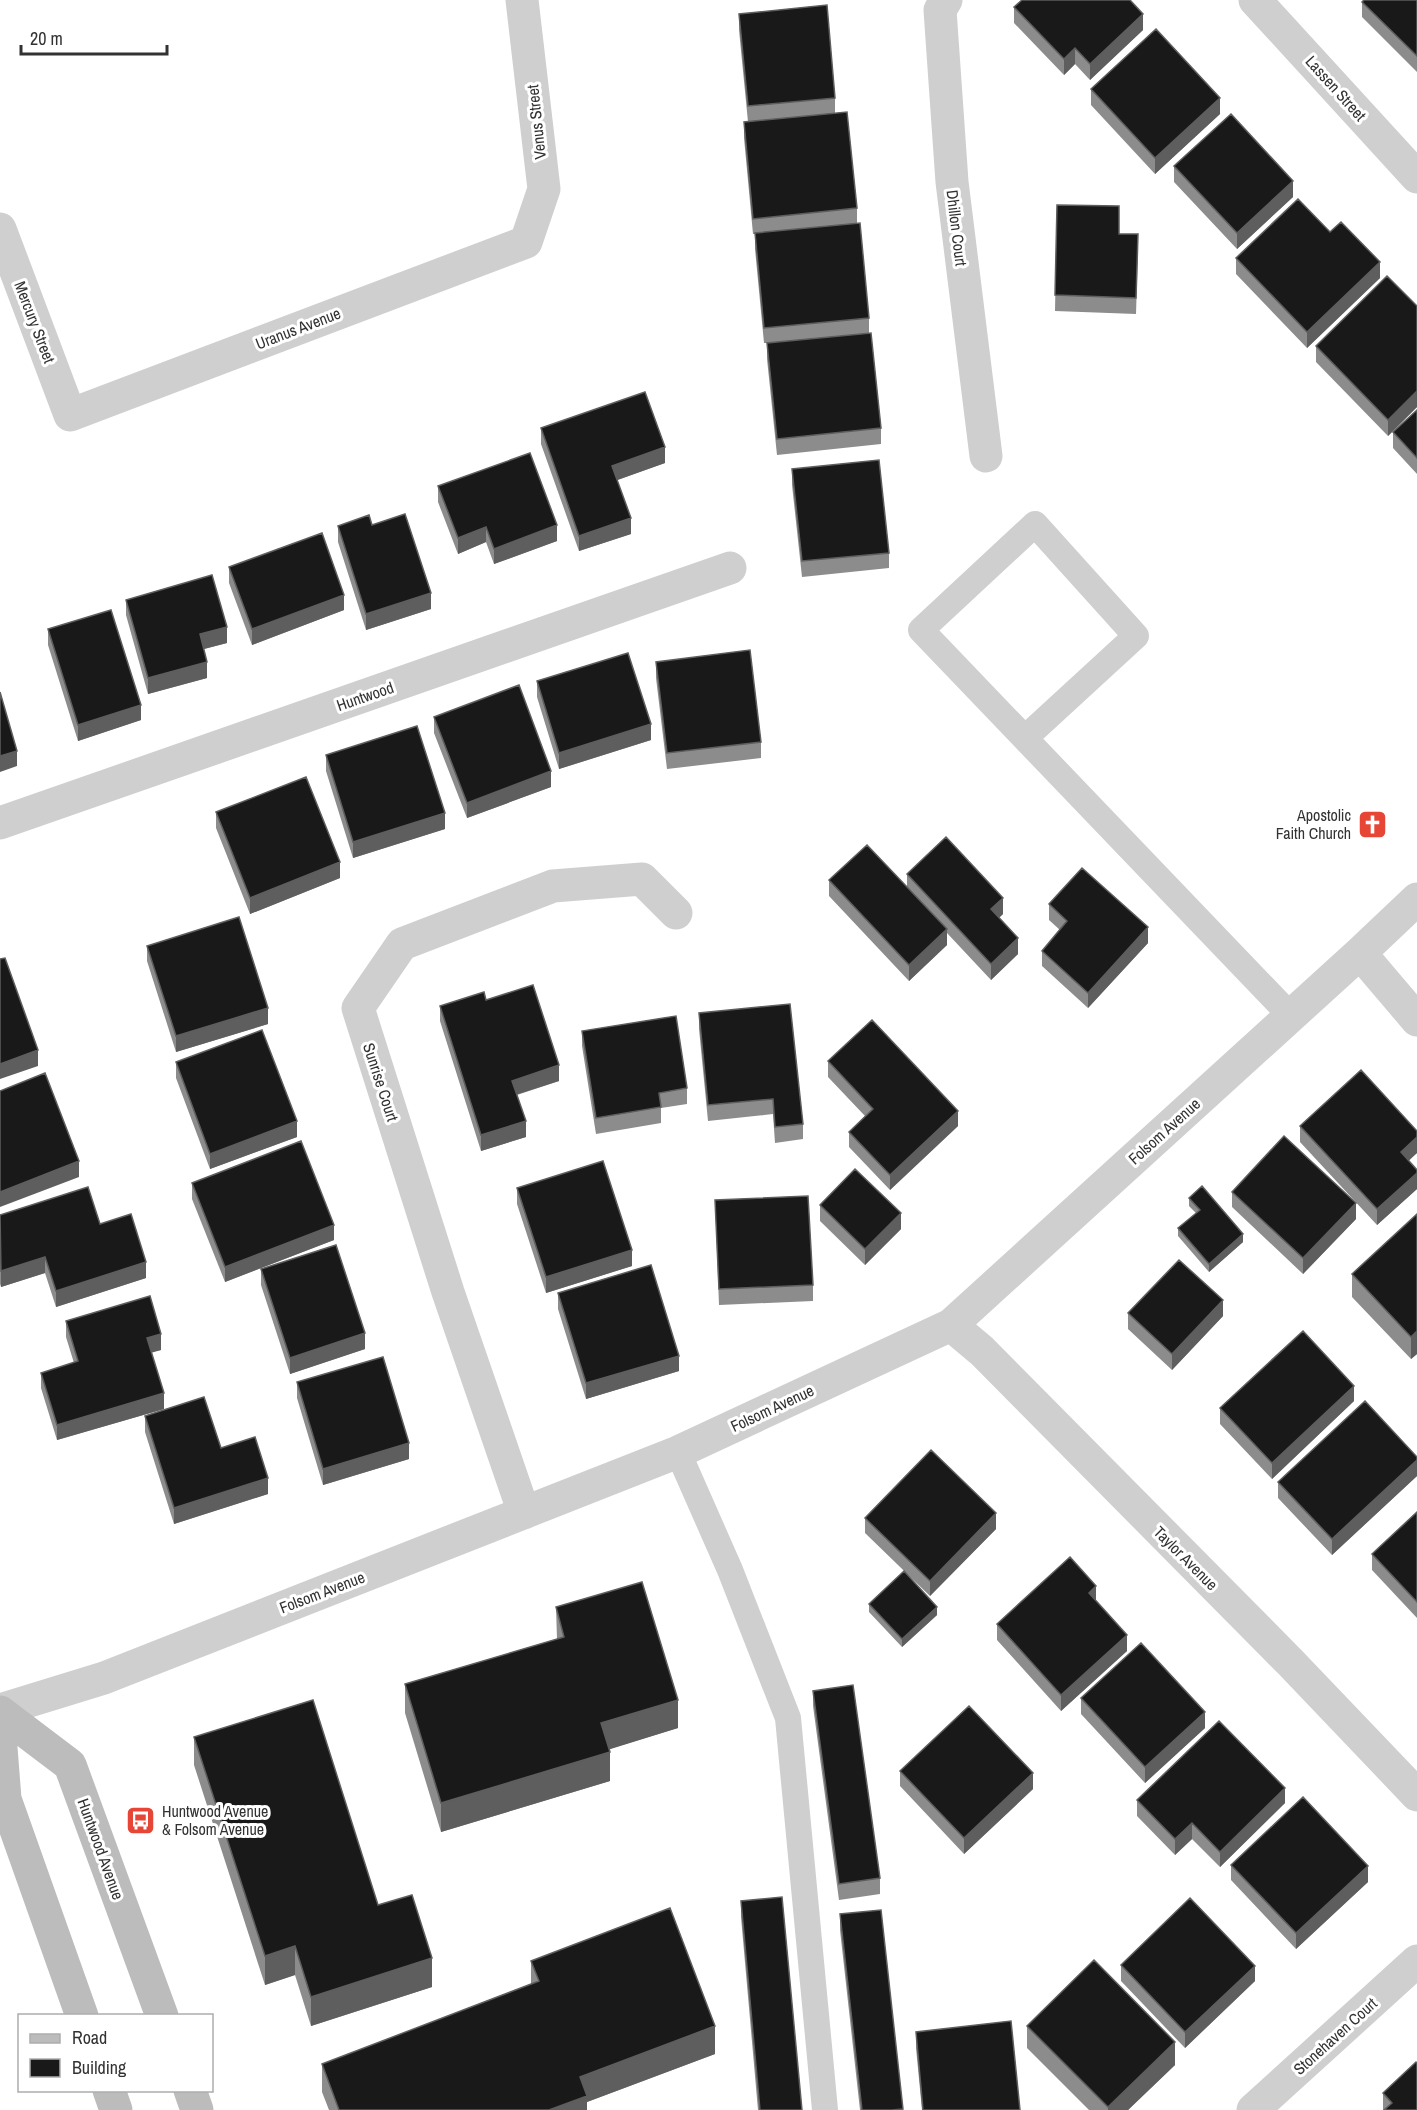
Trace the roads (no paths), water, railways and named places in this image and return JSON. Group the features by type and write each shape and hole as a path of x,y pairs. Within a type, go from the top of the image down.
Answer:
{"street":[{"name":"Venus Street","path":"522,0 544,189 526,242"},
{"name":"Dhillon Court","path":"946,0 940,10 952,182 986,456"},
{"name":"Lassen Street","path":"1255,0 1417,177"},
{"name":"Mercury Street","path":"0,229 70,415"},
{"name":"Uranus Avenue","path":"70,415 526,242"},
{"name":"Huntwood","path":"0,823 730,568"},
{"name":"Sunrise Court","path":"524,1513 448,1292 358,1008 402,944 553,886 642,879 676,913"},
{"name":"Folsom Avenue","path":"0,1711 104,1678 678,1452 951,1324 1417,899"},
{"path":"1360,953 1417,1020"},
{"name":"Taylor Avenue","path":"951,1324 982,1351 1266,1638 1417,1795"},
{"name":"Huntwood Avenue","path":"0,1711 70,1765 161,2014"},
{"path":"0,1735 5,1798 81,2014"},
{"name":"Stonehaven Court","path":"1253,2110 1417,1961"},
{"path":"109,2092 116,2110"},
{"path":"190,2092 197,2110"}],"lane":[{"path":"1025,738 1136,636 1035,524 921,630 1291,1016"},
{"path":"678,1452 730,1570 788,1718 825,2110"}],"place":[{"name":"Apostolic Faith Church","path":"1372,824"},
{"name":"Huntwood Avenue & Folsom Avenue","path":"141,1820"}]}
